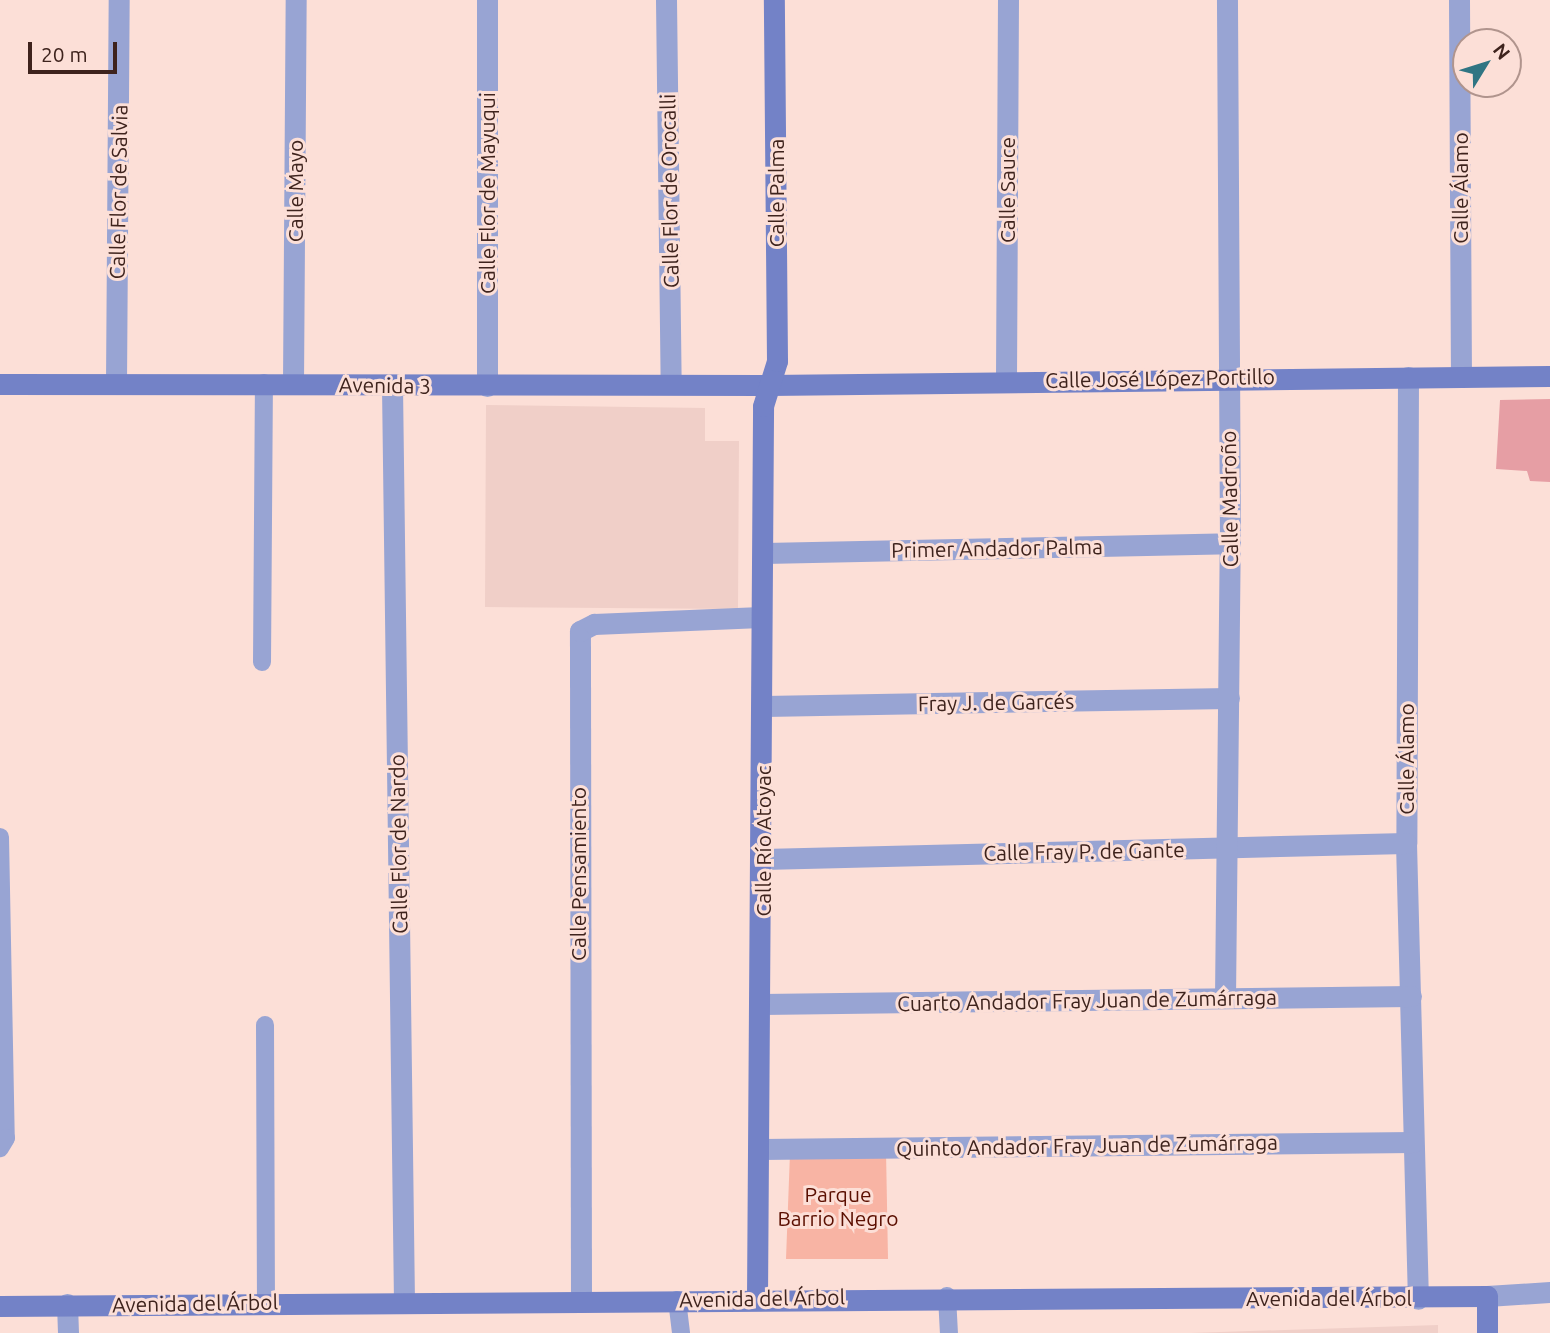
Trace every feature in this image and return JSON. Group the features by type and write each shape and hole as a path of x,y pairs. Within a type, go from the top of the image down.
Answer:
{"street":[{"name":"Calle Flor de Salvia","path":"116,384 120,0"},
{"name":"Calle Mayo","path":"293,383 296,0"},
{"name":"Calle Flor de Mayuqui","path":"487,0 487,386"},
{"name":"Calle Flor de Orocalli","path":"666,0 671,382"},
{"name":"Calle Palma","path":"769,385 777,361 774,0"},
{"name":"Calle Sauce","path":"1006,380 1008,0"},
{"name":"Calle Madroño","path":"1225,998 1230,543 1227,0"},
{"name":"Calle Álamo","path":"1459,0 1461,376"},
{"name":"Calle José López Portillo","path":"769,385 1227,376 1550,376"},
{"name":"Calle Álamo","path":"1408,377 1406,843 1418,1299"},
{"name":"Avenida 3","path":"0,384 293,383 487,386 671,382 769,385"},
{"name":"Calle Río Atoyac","path":"757,1298 763,859 763,406 769,385"},
{"name":"Calle Flor de Nardo","path":"392,386 404,1302"},
{"name":"Primer Andador Palma","path":"764,554 1230,543"},
{"name":"Calle Pensamiento","path":"581,1301 577,647 580,631 594,624 761,617"},
{"name":"Fray J. de Garcés","path":"764,706 1229,698"},
{"name":"Calle Fray P. de Gante","path":"763,859 1406,843"},
{"name":"Cuarto Andador Fray Juan de Zumárraga","path":"762,1003 1411,996"},
{"name":"Quinto Andador Fray Juan de Zumárraga","path":"760,1149 1413,1142"},
{"path":"1488,1333 1487,1296 1550,1292"},
{"name":"Avenida del Árbol","path":"0,1306 266,1301 581,1301 947,1296 1418,1299 1487,1296"},
{"path":"67,1304 68,1333"}],"lane":[{"path":"262,662 264,383"},
{"path":"0,837 6,1138 0,1148"},
{"path":"265,1025 266,1301"},
{"path":"947,1296 949,1333"},
{"path":"677,1300 681,1333"}],"shaded area":[{"path":"486,405 705,408 705,441 739,441 738,609 485,607"},
{"path":"1438,1325 1438,1333 1190,1333"}],"green space":[{"name":"Parque Barrio Negro","path":"886,1151 888,1259 786,1259 790,1153"}],"building":[{"path":"1550,399 1550,482 1530,481 1527,471 1496,469 1500,400"}]}
